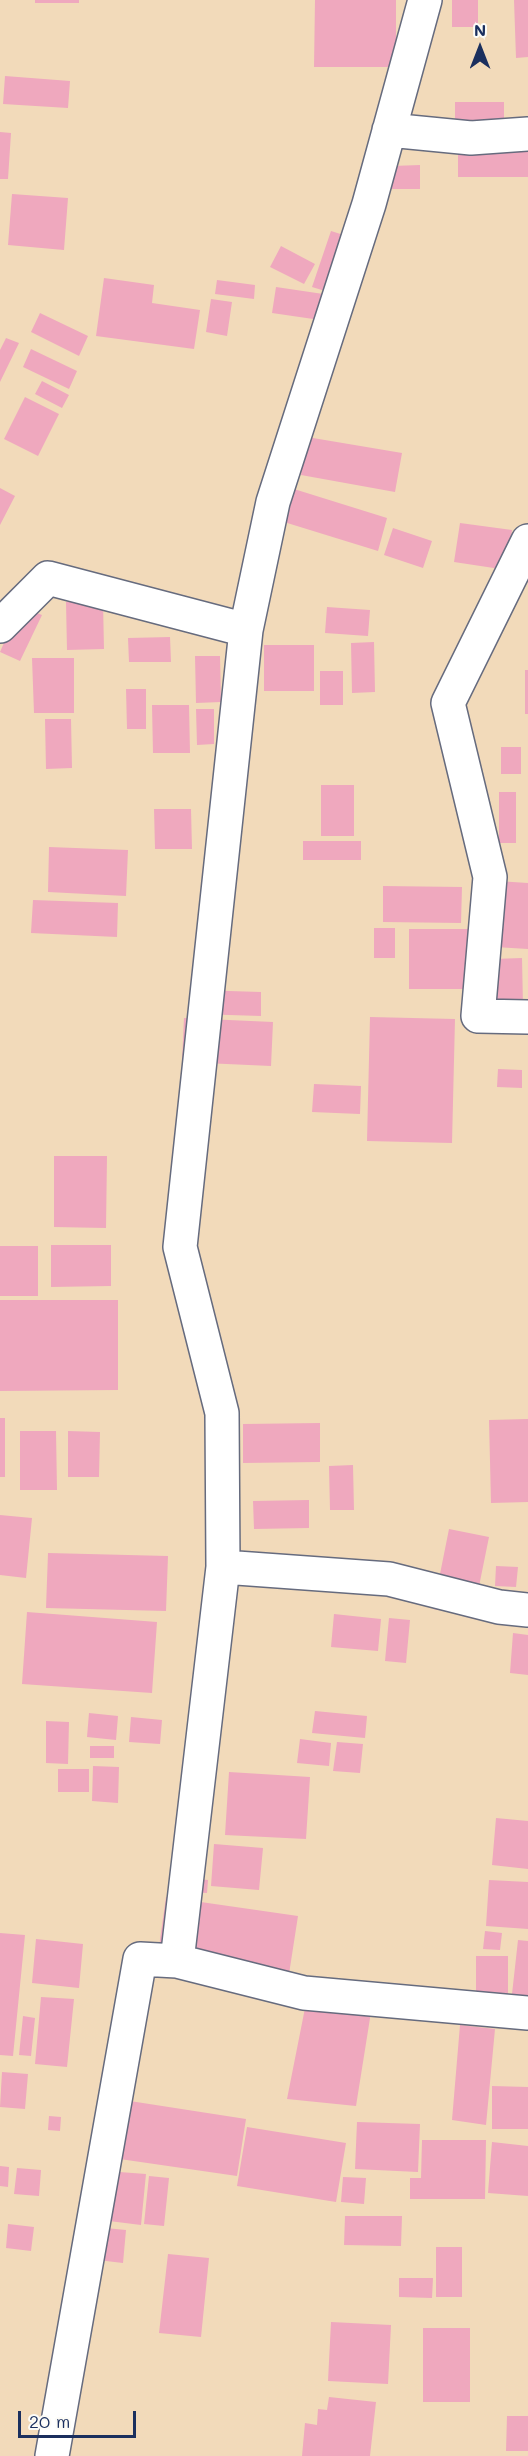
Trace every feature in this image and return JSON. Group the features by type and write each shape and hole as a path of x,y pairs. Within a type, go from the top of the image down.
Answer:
{"street":[{"path":"177,1961 223,1567 222,1413 180,1247 246,630 273,502 366,215 425,0"},
{"path":"389,130 471,138 528,134"},
{"path":"528,541 448,703 490,877 478,1016 528,1017"},
{"path":"0,626 48,578 246,630"},
{"path":"223,1567 389,1579 499,1607 528,1610"},
{"path":"52,2456 140,1959 177,1961 304,1993 528,2013"}],"building":[{"path":"35,0 79,0 79,3 35,3"},
{"path":"315,0 396,0 396,67 314,67"},
{"path":"452,0 478,0 478,27 452,27"},
{"path":"514,0 528,0 528,57 516,58"},
{"path":"5,76 70,81 68,108 3,104"},
{"path":"455,102 504,102 504,127 455,127"},
{"path":"0,132 11,133 8,179 0,179"},
{"path":"458,138 528,139 528,177 458,177"},
{"path":"420,165 420,189 392,189 392,166"},
{"path":"12,194 68,198 64,250 8,245"},
{"path":"331,231 353,238 335,294 312,287"},
{"path":"281,246 315,264 304,284 270,267"},
{"path":"104,278 154,285 152,303 200,310 194,349 96,336"},
{"path":"217,280 255,285 254,299 215,294"},
{"path":"276,287 330,295 327,321 272,313"},
{"path":"211,299 232,302 227,336 206,332"},
{"path":"40,313 88,336 79,356 31,332"},
{"path":"6,338 19,343 0,382 0,350"},
{"path":"31,349 77,371 69,389 23,367"},
{"path":"42,381 69,395 62,408 35,394"},
{"path":"25,397 59,414 38,456 4,439"},
{"path":"307,437 402,453 395,492 301,475"},
{"path":"0,488 15,496 0,525"},
{"path":"294,489 387,518 378,551 284,522"},
{"path":"460,523 512,530 507,570 454,562"},
{"path":"393,528 432,541 423,568 384,555"},
{"path":"66,602 103,602 104,649 67,650"},
{"path":"20,606 42,615 20,661 0,652"},
{"path":"327,607 370,610 368,636 325,633"},
{"path":"170,637 171,662 129,662 128,638"},
{"path":"374,642 375,692 352,693 351,643"},
{"path":"264,645 314,645 314,691 264,691"},
{"path":"195,656 220,656 221,702 196,703"},
{"path":"32,658 74,658 74,713 34,713"},
{"path":"525,670 528,670 528,714 525,714"},
{"path":"320,671 343,671 343,705 320,705"},
{"path":"126,689 146,689 146,729 127,729"},
{"path":"152,705 189,705 190,753 153,753"},
{"path":"196,709 214,709 214,744 197,745"},
{"path":"45,719 71,719 72,768 46,769"},
{"path":"501,747 521,747 521,774 501,774"},
{"path":"321,785 354,785 354,836 321,836"},
{"path":"499,792 516,792 516,843 499,843"},
{"path":"154,809 191,809 192,849 155,849"},
{"path":"303,841 361,841 361,860 303,860"},
{"path":"49,847 128,850 126,896 48,892"},
{"path":"497,881 528,883 528,949 495,947"},
{"path":"383,886 462,887 461,923 383,922"},
{"path":"33,900 118,903 117,937 31,933"},
{"path":"374,928 395,928 395,958 374,958"},
{"path":"409,929 469,929 470,989 409,989"},
{"path":"522,958 523,1006 495,1007 493,959"},
{"path":"197,990 261,992 261,1016 197,1014"},
{"path":"370,1017 455,1019 452,1143 367,1141"},
{"path":"184,1018 273,1022 271,1066 182,1062"},
{"path":"498,1069 522,1070 522,1088 497,1087"},
{"path":"314,1084 361,1086 360,1114 312,1112"},
{"path":"54,1156 107,1156 106,1228 54,1227"},
{"path":"51,1245 111,1245 111,1286 51,1287"},
{"path":"0,1246 38,1246 38,1296 0,1296"},
{"path":"0,1300 118,1300 118,1390 0,1391"},
{"path":"0,1418 5,1418 5,1477 0,1477"},
{"path":"528,1419 528,1502 491,1503 489,1420"},
{"path":"320,1423 320,1462 243,1463 243,1424"},
{"path":"20,1431 56,1431 57,1490 20,1490"},
{"path":"68,1431 100,1432 99,1477 68,1477"},
{"path":"353,1465 354,1510 330,1510 329,1466"},
{"path":"309,1500 309,1528 254,1529 253,1501"},
{"path":"0,1515 32,1518 26,1578 0,1575"},
{"path":"449,1529 489,1537 473,1616 433,1609"},
{"path":"48,1553 168,1556 166,1611 46,1608"},
{"path":"496,1566 518,1567 516,1587 495,1586"},
{"path":"27,1612 157,1622 152,1693 22,1684"},
{"path":"334,1614 381,1619 378,1651 331,1647"},
{"path":"389,1618 410,1620 406,1663 385,1661"},
{"path":"513,1633 528,1635 528,1675 510,1673"},
{"path":"315,1711 367,1716 365,1738 312,1733"},
{"path":"89,1713 118,1716 116,1740 87,1737"},
{"path":"131,1717 162,1720 160,1744 129,1742"},
{"path":"46,1721 69,1722 68,1764 46,1763"},
{"path":"300,1739 331,1743 329,1766 297,1763"},
{"path":"337,1742 363,1744 360,1773 333,1771"},
{"path":"90,1746 114,1746 114,1758 90,1758"},
{"path":"93,1766 119,1767 118,1803 92,1801"},
{"path":"58,1769 89,1769 89,1792 58,1792"},
{"path":"229,1772 310,1777 306,1839 225,1835"},
{"path":"496,1818 528,1821 528,1869 492,1865"},
{"path":"214,1844 263,1848 259,1890 211,1886"},
{"path":"188,1878 208,1880 207,1893 187,1892"},
{"path":"489,1880 528,1882 528,1929 486,1926"},
{"path":"166,1897 298,1916 289,1974 158,1954"},
{"path":"485,1931 502,1933 500,1950 483,1949"},
{"path":"0,1933 25,1935 13,2056 0,2055"},
{"path":"36,1939 83,1944 79,1988 32,1983"},
{"path":"518,1940 528,1941 528,1996 512,1994"},
{"path":"476,1956 508,1956 508,1996 476,1996"},
{"path":"41,1997 74,1999 67,2067 35,2064"},
{"path":"306,2003 371,2012 356,2106 287,2099"},
{"path":"23,2016 35,2018 31,2056 19,2055"},
{"path":"460,2025 495,2029 486,2125 452,2120"},
{"path":"2,2072 28,2074 25,2109 0,2107"},
{"path":"492,2086 528,2087 528,2129 492,2129"},
{"path":"117,2099 246,2119 237,2176 106,2157"},
{"path":"49,2116 61,2117 60,2131 48,2130"},
{"path":"357,2122 420,2124 418,2172 355,2169"},
{"path":"247,2127 346,2143 336,2202 237,2186"},
{"path":"422,2140 486,2140 485,2199 410,2199 410,2178 421,2178"},
{"path":"492,2142 528,2146 528,2196 488,2193"},
{"path":"0,2166 9,2167 8,2187 0,2186"},
{"path":"17,2168 41,2170 39,2196 14,2194"},
{"path":"106,2171 146,2174 141,2225 101,2220"},
{"path":"149,2176 169,2178 164,2226 144,2224"},
{"path":"343,2177 366,2178 364,2204 341,2202"},
{"path":"345,2216 402,2216 401,2246 344,2245"},
{"path":"8,2224 34,2227 31,2251 6,2248"},
{"path":"75,2225 126,2230 123,2263 72,2257"},
{"path":"436,2247 462,2247 462,2297 436,2297"},
{"path":"168,2254 209,2258 201,2337 159,2333"},
{"path":"399,2278 433,2278 432,2298 399,2297"},
{"path":"331,2322 391,2325 388,2384 328,2381"},
{"path":"423,2328 470,2328 470,2402 423,2402"},
{"path":"329,2397 376,2402 370,2456 302,2456 305,2423 317,2425 318,2409 327,2410"},
{"path":"507,2416 528,2416 528,2451 506,2451"}]}
